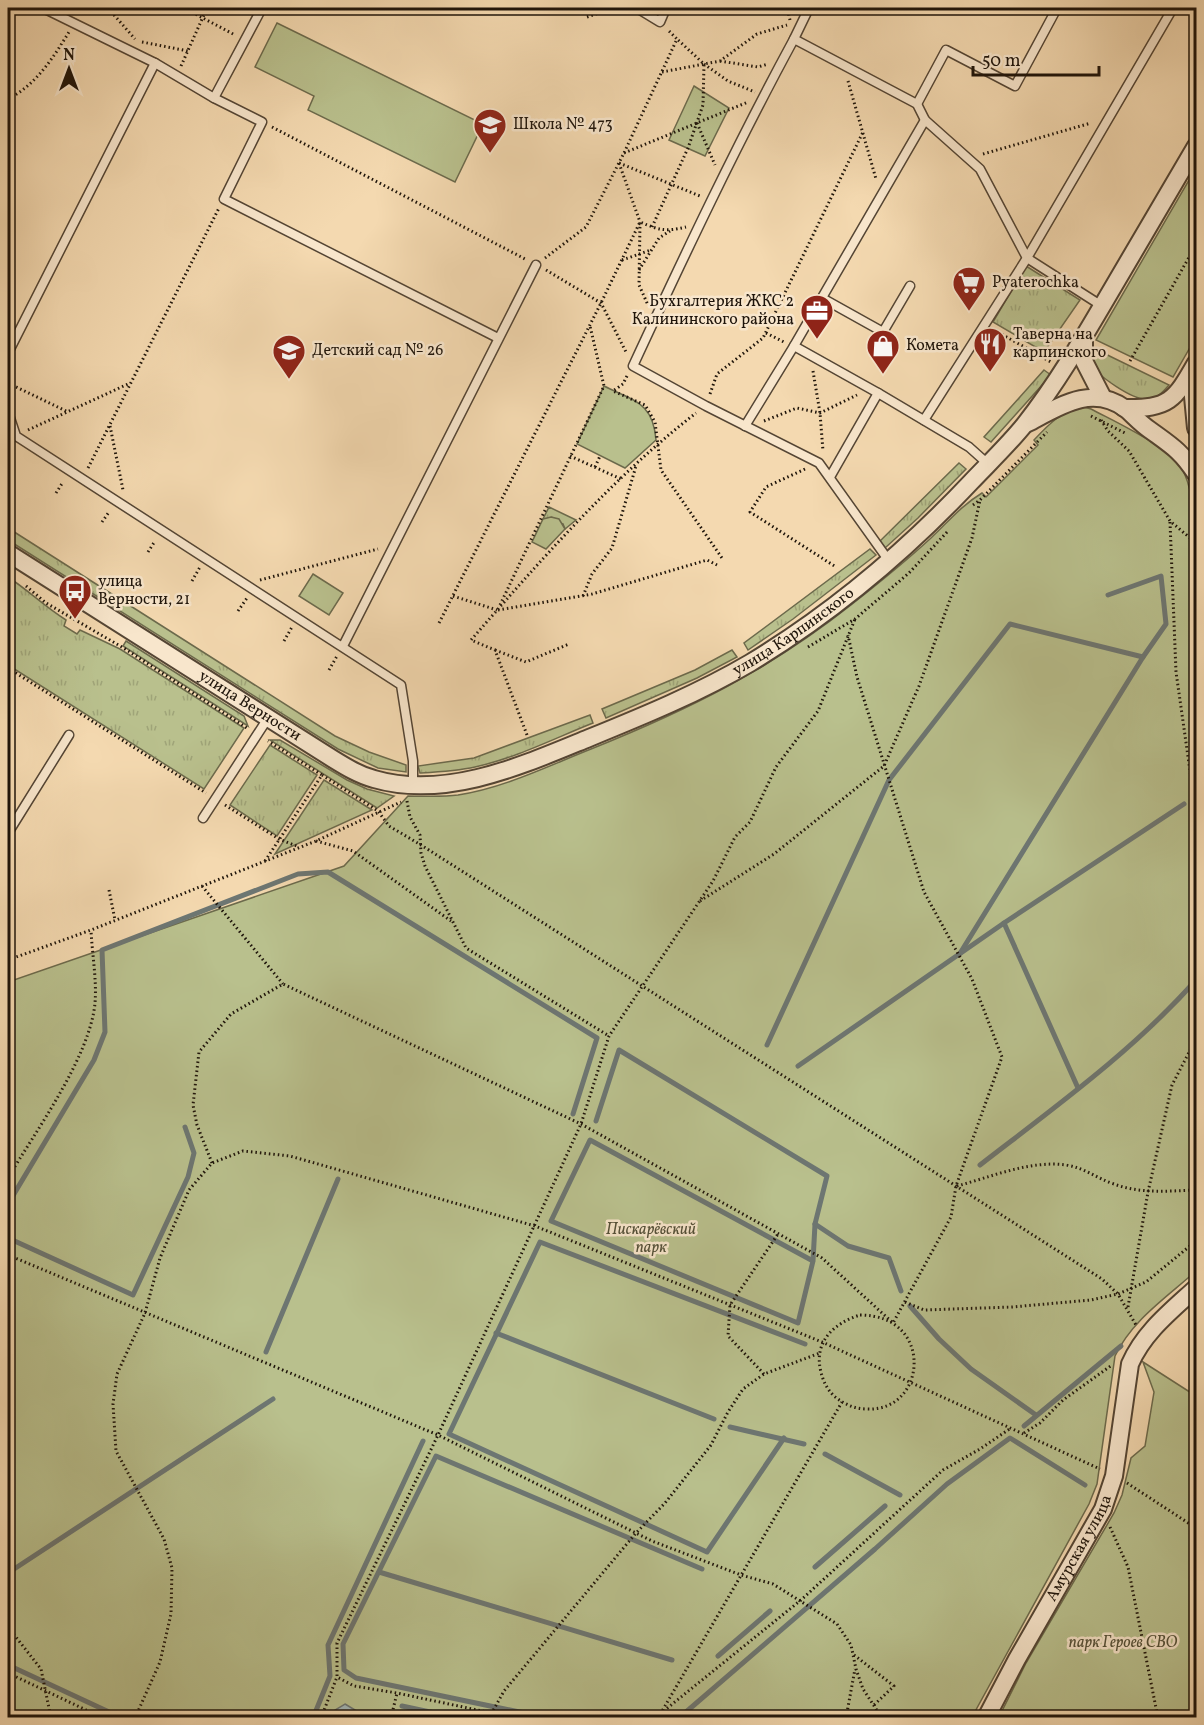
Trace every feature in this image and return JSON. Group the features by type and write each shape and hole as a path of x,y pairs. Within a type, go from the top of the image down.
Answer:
{"street":[{"name":"улица Карпинского","path":"513,768 659,709 732,673 799,630 889,561 940,513 1025,425 1084,338 1197,146"},
{"path":"1084,338 1084,361 1103,398 1124,408 1149,430 1172,444 1197,474"},
{"path":"1124,408 1158,406 1170,400 1178,392 1196,364"},
{"path":"1196,364 1192,386 1197,428"},
{"name":"улица Карпинского","path":"1025,425 1070,401 1085,397 1103,398"},
{"name":"улица Верности","path":"8,553 353,771 371,779 393,784 450,784 513,768"},
{"path":"1141,1343 1195,1294"},
{"name":"Амурская улица","path":"986,1718 1102,1509 1114,1476 1130,1364 1141,1343"}],"lane":[{"path":"43,8 155,63 214,98 262,122 224,199 498,338"},
{"path":"214,98 262,8"},
{"path":"637,8 660,21 666,8"},
{"path":"809,8 699,223 633,366 705,406 819,463 889,561"},
{"path":"917,104 946,50 1015,86 1057,8"},
{"path":"924,420 1027,258 1173,8"},
{"path":"794,39 917,104 925,120 980,169 1027,258 1102,306"},
{"path":"8,353 155,63"},
{"path":"746,427 925,120"},
{"path":"343,646 536,265"},
{"path":"822,298 883,333 910,286"},
{"path":"794,346 874,390 969,447 988,464"},
{"path":"828,474 874,390"},
{"path":"8,412 16,436 127,507 153,519 246,584 401,685 413,761 413,785"},
{"path":"203,818 268,718"},
{"path":"8,834 69,735"}],"path":[{"path":"108,8 137,40"},
{"path":"184,8 245,40"},
{"path":"177,75 207,8"},
{"path":"587,17 613,8"},
{"path":"660,21 704,64 728,81 763,95"},
{"path":"8,99 21,93 49,64 75,23"},
{"path":"720,61 757,34 787,25"},
{"path":"127,36 188,51"},
{"path":"536,265 586,227 624,153 677,39"},
{"path":"661,73 720,61 758,67 784,57"},
{"path":"652,227 703,105 704,64"},
{"path":"844,65 881,196"},
{"path":"624,153 763,95"},
{"path":"969,158 1109,118"},
{"path":"262,122 536,265 601,303 633,366 622,384 613,392"},
{"path":"697,123 721,180"},
{"path":"569,644 526,662 471,640 537,563 658,442 705,406 717,374 763,338 863,132"},
{"path":"619,163 711,200"},
{"path":"619,163 640,222 639,285 654,319"},
{"path":"83,478 224,199"},
{"path":"640,222 660,231 670,231 699,223"},
{"path":"439,623 590,326 640,222"},
{"path":"638,271 659,238 670,231"},
{"path":"1130,361 1197,245"},
{"path":"622,260 651,250"},
{"path":"985,324 1046,360 1064,367"},
{"path":"497,610 603,388 590,326"},
{"path":"765,333 794,346"},
{"path":"812,367 828,474"},
{"path":"8,384 68,412"},
{"path":"16,436 130,384"},
{"path":"603,388 645,405 655,422 661,470 722,558"},
{"path":"746,427 797,408 820,413 874,390"},
{"path":"1085,397 1108,430 1129,451 1170,521 1197,543"},
{"path":"110,424 127,507"},
{"path":"570,456 621,479"},
{"path":"594,467 600,456"},
{"path":"819,463 766,487 750,512 836,567"},
{"path":"583,596 592,574 612,548 636,464"},
{"path":"699,902 774,854 884,766 918,686 972,538 980,501"},
{"path":"1170,521 1176,672 1197,813"},
{"path":"246,584 393,545"},
{"path":"453,596 497,610 583,596 707,560 717,565"},
{"path":"24,584 46,603 122,647 378,811 389,826 1102,1280 1118,1294 1141,1343 1063,1400 1040,1423 1024,1433"},
{"path":"321,1718 337,1677 336,1643 438,1435 581,1124 609,1036 699,902 735,837 750,822 776,767 818,711 855,619"},
{"path":"848,635 857,677 924,892 972,979 1002,1057 956,1186 951,1217 893,1323"},
{"path":"495,650 527,735"},
{"path":"8,668 279,839 299,847"},
{"path":"265,861 322,775"},
{"path":"8,960 91,930 316,841 407,799 410,817 420,835 421,853 425,866 466,948 609,1036"},
{"path":"316,841 353,851 452,922"},
{"path":"202,886 283,984 581,1124 822,1258 893,1323 909,1339 914,1353 915,1367 911,1382 903,1394 889,1404 874,1410 857,1409 842,1402 831,1393 823,1381 820,1367 822,1342 834,1328 846,1319 860,1315 875,1315 893,1323"},
{"path":"109,890 115,920"},
{"path":"8,1178 71,1072 88,1033 95,1003 91,930"},
{"path":"212,1163 196,1125 193,1105 199,1053 231,1014 283,984"},
{"path":"1127,1309 1148,1192 1172,1085 1197,1039"},
{"path":"135,1718 160,1662 171,1614 172,1568 164,1539 117,1451 113,1404 117,1374 145,1313 160,1258 189,1190 212,1163 243,1150 290,1156 535,1226 822,1342 1104,1471"},
{"path":"956,1186 1037,1165 1065,1165 1088,1170 1113,1184 1148,1192 1197,1190"},
{"path":"764,1374 728,1336 730,1305 778,1234"},
{"path":"905,1302 924,1310 1091,1300 1131,1290 1146,1282 1197,1241"},
{"path":"8,1255 438,1435 636,1533 741,1575 773,1584 837,1624 851,1646 863,1689 882,1718"},
{"path":"489,1718 504,1691 711,1446 728,1412 743,1389 764,1374 820,1353"},
{"path":"659,1716 842,1402"},
{"path":"659,1716 801,1600 943,1470 1011,1428"},
{"path":"1121,1479 1197,1528"},
{"path":"1102,1509 1128,1567 1158,1718"},
{"path":"8,1627 40,1669 51,1718"},
{"path":"853,1654 894,1686 874,1705"},
{"path":"846,1718 856,1668"},
{"path":"8,1673 103,1718"},
{"path":"337,1677 354,1686 515,1718"},
{"path":"391,1718 398,1693"}],"green space":[{"path":"277,23 483,124 455,182 308,110 314,96 255,67"},
{"path":"694,86 729,108 705,156 669,140"},
{"path":"1196,168 1196,337 1173,377 1096,340"},
{"path":"1026,266 1080,300 1044,352 993,322"},
{"path":"1091,347 1169,385 1153,398 1145,399 1132,395 1116,387 1096,371 1091,362"},
{"path":"1044,370 1051,375 991,442 984,437"},
{"path":"604,386 640,404 651,418 654,427 656,440 625,468 577,444"},
{"name":"Пискарёвский парк","path":"1084,407 1129,429 1169,455 1185,475 1192,505 1196,559 1196,1271 1140,1320 1115,1356 1097,1484 1089,1504 972,1717 8,1717 8,982 344,866 408,796 458,795 509,782 627,734 727,687 789,649 851,605 912,555 968,503 982,493 986,497 1038,445 1034,440 1050,424 1069,411"},
{"path":"959,463 966,469 885,548 880,541"},
{"path":"549,507 576,520 565,529 563,524 543,519"},
{"path":"551,517 559,519 565,529 546,549 532,542 543,519"},
{"path":"8,528 335,736 369,752 406,765 406,772 378,768 338,749 8,540"},
{"path":"870,549 876,555 793,619 748,650 744,643"},
{"path":"313,574 343,593 329,615 299,596"},
{"path":"8,577 66,620 64,626 77,634 80,630 120,649 244,728 204,789 8,665"},
{"path":"126,641 244,716 248,726 123,646"},
{"path":"732,650 737,657 697,678 606,718 602,709 695,670"},
{"path":"590,715 593,723 505,758 468,768 420,773 418,766 474,758"},
{"path":"270,740 280,740 347,780 367,789 394,796 377,808"},
{"path":"270,745 317,775 277,836 230,805"},
{"path":"324,780 372,810 275,854"},
{"name":"парк Героев СВО","path":"1143,1362 1196,1396 1196,1717 999,1717 1026,1663 1114,1513 1122,1495 1131,1458 1145,1446 1154,1392"}],"water":[{"path":"345,1704 365,1717 331,1717 335,1710"}],"waterway":[{"path":"1108,595 1161,576 1166,624 1143,657"},
{"path":"767,1045 889,780 1010,624 1143,657 959,955"},
{"path":"798,1066 1004,923 1184,804"},
{"path":"8,1204 94,1060 105,1032 102,950 298,874 328,872 597,1038 573,1114"},
{"path":"1004,923 1078,1088"},
{"path":"980,1165 1065,1100 1120,1054 1172,1006 1196,980"},
{"path":"596,1121 619,1050 827,1176 815,1224 813,1261 798,1323 551,1221 590,1140 813,1261"},
{"path":"8,1238 133,1295 188,1177 194,1153 185,1127"},
{"path":"266,1352 338,1179"},
{"path":"815,1224 848,1246 889,1258 901,1291"},
{"path":"784,1438 707,1552 449,1434 540,1242 805,1344"},
{"path":"910,1306 939,1339 971,1369 1036,1415"},
{"path":"496,1333 714,1419"},
{"path":"1024,1426 1121,1346"},
{"path":"8,1573 273,1399"},
{"path":"730,1427 804,1444"},
{"path":"679,1718 947,1484 1010,1438 1085,1485"},
{"path":"313,1718 330,1676 328,1645 423,1441"},
{"path":"825,1454 900,1495"},
{"path":"548,1718 356,1678 344,1670 343,1644 436,1456 702,1569"},
{"path":"815,1567 885,1506"},
{"path":"379,1572 672,1660"},
{"path":"718,1656 770,1611"},
{"path":"8,1665 122,1718"},
{"path":"402,1706 458,1718"}],"place":[{"name":"Школа № 473","path":"490,154"},
{"name":"Pyaterochka","path":"969,312"},
{"name":"Бухгалтерия ЖКС 2 Калининского района","path":"817,340"},
{"name":"Таверна на карпинского","path":"990,373"},
{"name":"Комета","path":"883,375"},
{"name":"Детский сад № 26","path":"289,380"},
{"name":"улица Верности, 21","path":"75,620"}]}
